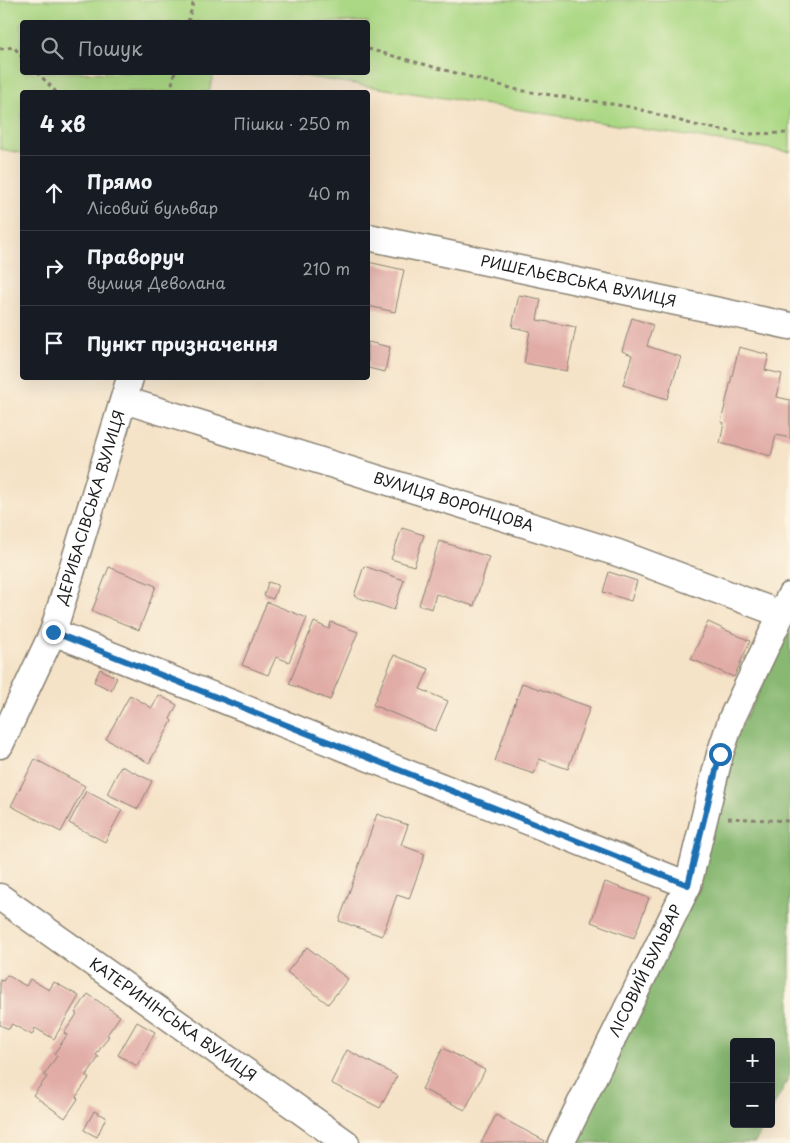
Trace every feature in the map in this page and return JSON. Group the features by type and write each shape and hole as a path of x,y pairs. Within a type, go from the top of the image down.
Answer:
{"street":[{"name":"РИШЕЛЬЄВСЬКА ВУЛИЦЯ","path":"370,237 790,326"},
{"name":"ВУЛИЦЯ ВОРОНЦОВА","path":"127,389 618,553 785,605"},
{"name":"ДЕРИБАСІВСЬКА ВУЛИЦЯ","path":"0,745 53,632 127,389"},
{"name":"ЛІСОВИЙ БУЛЬВАР","path":"561,1143 688,885 720,754 732,718 785,605"},
{"path":"53,632 688,885"},
{"name":"КАТЕРИНІНСЬКА ВУЛИЦЯ","path":"0,897 346,1143"}],"path":[{"path":"189,20 194,0"},
{"path":"0,49 14,47 20,54"},
{"path":"370,50 518,90 631,108 695,126 745,134 790,133"},
{"path":"41,75 54,90"},
{"path":"170,90 174,75"},
{"path":"704,817 790,821"}],"green space":[{"path":"0,0 790,0 790,152 297,75 370,75 370,20 20,20 20,75 213,75 210,90 20,90 20,153 0,149"},
{"path":"790,630 790,1075 775,1104 775,1038 730,1038 730,1128 763,1128 755,1143 569,1143 738,733"}],"building":[{"path":"370,262 404,270 395,312 370,306"},
{"path":"519,295 541,299 537,320 576,327 567,371 524,363 530,331 512,327"},
{"path":"632,318 653,325 647,346 681,357 667,399 623,385 632,355 622,351"},
{"path":"370,342 390,347 385,372 370,368"},
{"path":"739,347 769,355 765,370 782,374 777,397 790,400 790,438 776,435 771,456 720,443 724,423 721,422"},
{"path":"402,528 424,535 414,566 391,559"},
{"path":"439,541 489,557 474,606 436,594 432,609 419,605"},
{"path":"364,566 404,580 394,610 354,596"},
{"path":"109,567 156,586 139,630 92,611"},
{"path":"609,572 637,581 631,601 603,592"},
{"path":"268,582 278,585 273,599 264,596"},
{"path":"267,602 307,618 289,662 276,657 268,675 242,665"},
{"path":"314,622 329,629 331,622 358,632 330,700 289,684"},
{"path":"708,622 750,641 734,677 691,659"},
{"path":"394,655 429,669 420,689 448,701 435,731 373,705"},
{"path":"100,669 117,678 111,690 94,682"},
{"path":"522,683 590,707 568,769 539,759 534,774 495,761"},
{"path":"130,695 152,708 159,695 177,705 170,719 172,721 149,763 106,739"},
{"path":"35,759 85,786 61,832 11,806"},
{"path":"121,766 152,781 138,809 107,794"},
{"path":"86,791 122,810 105,842 69,823"},
{"path":"377,814 408,825 401,845 425,854 409,899 397,895 382,936 339,921"},
{"path":"605,882 649,898 634,938 591,922"},
{"path":"307,947 348,979 328,1004 287,972"},
{"path":"7,975 26,986 30,979 49,990 54,982 79,996 54,1039 35,1028 32,1035 12,1024 9,1029 0,1025 0,980 3,981"},
{"path":"88,994 120,1016 96,1055 99,1057 86,1076 89,1078 65,1118 33,1095 47,1077 44,1075 57,1056 54,1054 67,1035 64,1033"},
{"path":"137,1022 155,1032 137,1066 118,1055"},
{"path":"443,1048 485,1070 465,1110 422,1089"},
{"path":"347,1050 397,1076 380,1108 331,1083"},
{"path":"94,1111 106,1117 97,1137 84,1130"},
{"path":"496,1115 545,1141 544,1143 481,1143"}],"route":[{"path":"53,632 688,885 720,754"}]}
